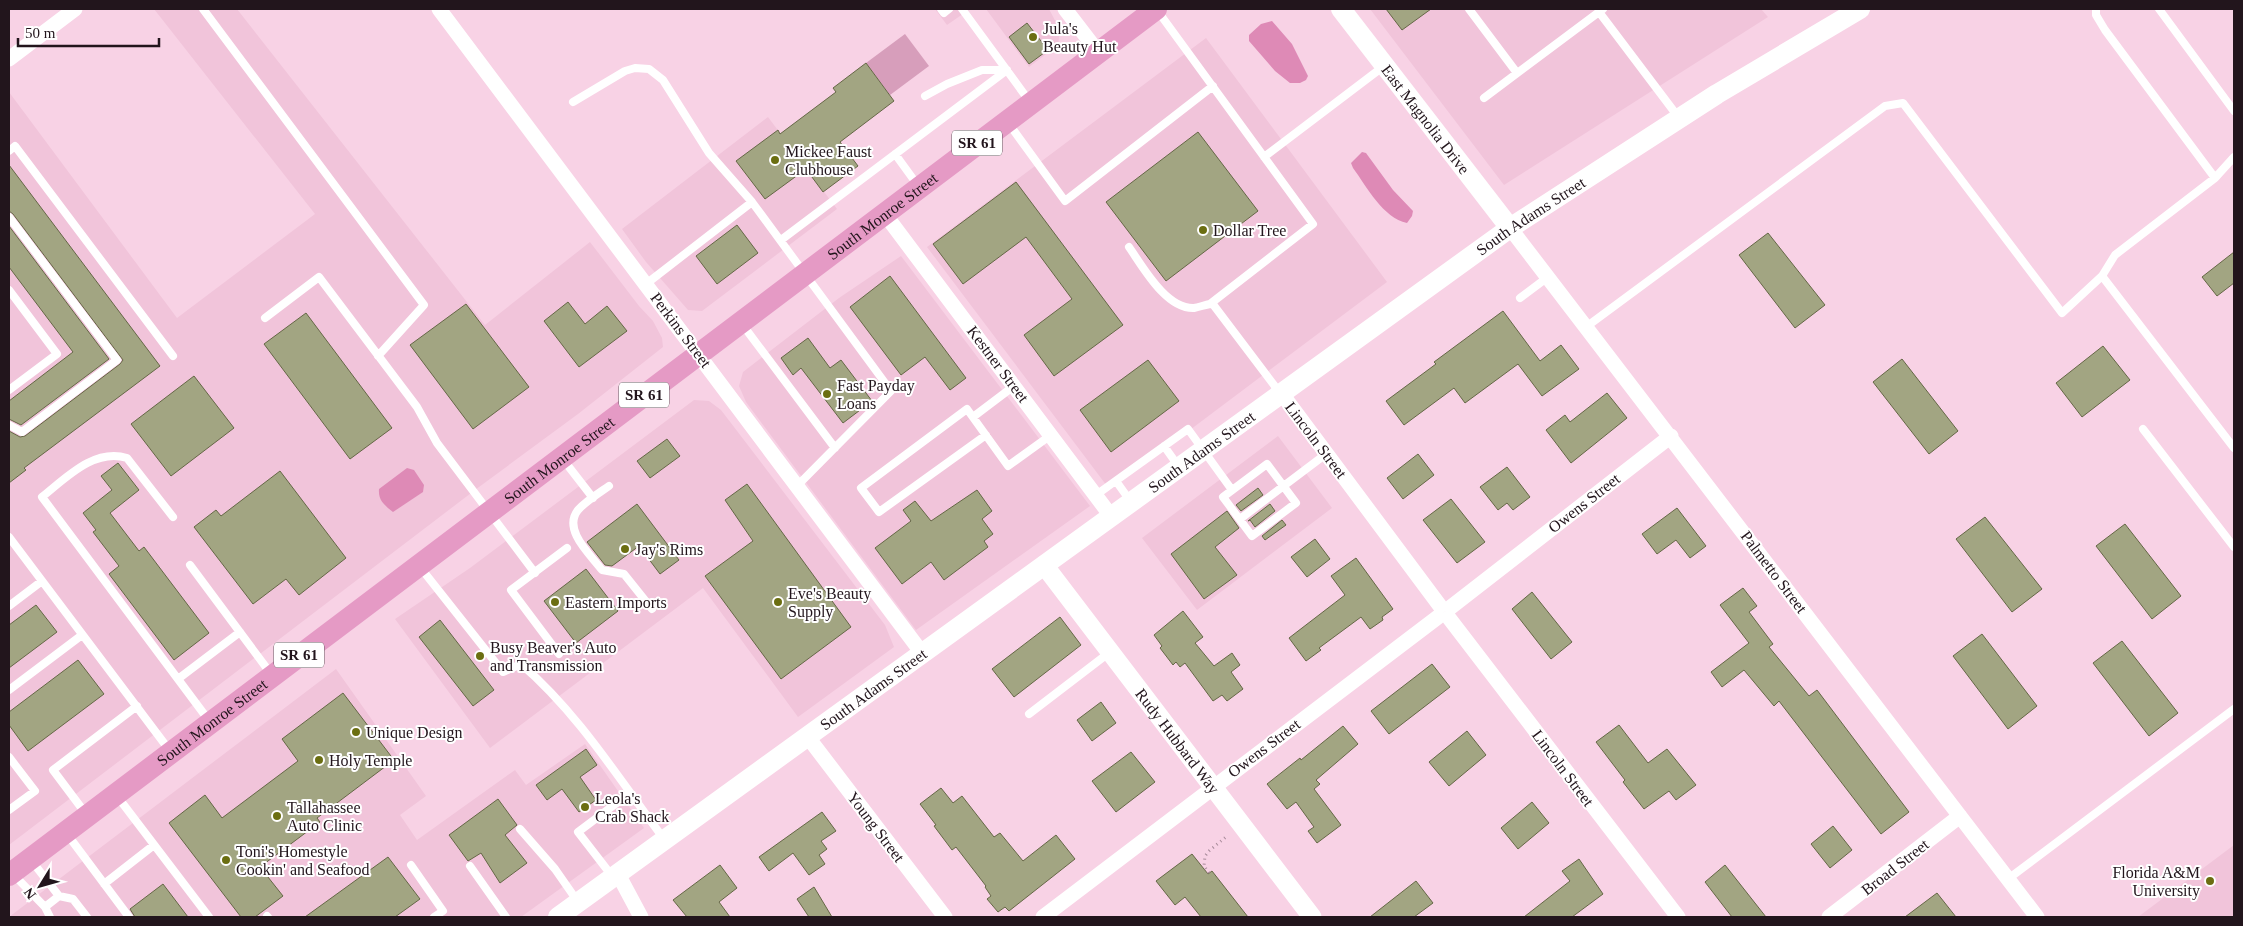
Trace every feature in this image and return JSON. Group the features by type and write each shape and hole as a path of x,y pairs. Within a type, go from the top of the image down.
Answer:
{"main road":[{"name":"South Monroe Street","path":"10,874 1156,9"},
{"name":"East Magnolia Drive","path":"1341,9 1510,228"},
{"name":"South Adams Street","path":"558,917 1510,228 1777,57 1860,9"}],"street":[{"path":"9,59 75,9"},
{"name":"Perkins Street","path":"439,9 922,653"},
{"path":"1065,9 1098,52"},
{"name":"Kestner Street","path":"884,213 1111,516"},
{"name":"Palmetto Street","path":"1510,228 1671,436 2037,917"},
{"name":"Lincoln Street","path":"1282,394 1444,612 1678,917"},
{"name":"Owens Street","path":"1043,917 1444,612 1671,436"},
{"name":"Rudy Hubbard Way","path":"1044,565 1312,917"},
{"name":"Young Street","path":"807,736 945,917"},
{"name":"Broad Street","path":"1829,917 1960,816"},
{"path":"616,876 641,917"}],"lane":[{"path":"203,9 424,305 378,356"},
{"path":"941,9 944,13 950,9"},
{"path":"962,9 1030,103"},
{"path":"1129,247 1157,286 1178,304 1193,308 1212,303 1313,224 1156,9"},
{"path":"1469,9 1518,73"},
{"path":"2096,9 2096,15 2105,30 2216,178"},
{"path":"2159,9 2234,111"},
{"path":"1484,98 1601,10 1679,119"},
{"path":"1264,157 1385,66"},
{"path":"573,102 626,71 635,68 649,69 663,80 709,153 752,202 781,240 891,392 797,486"},
{"path":"925,96 946,84 982,70 1007,70"},
{"path":"781,240 1007,70"},
{"path":"1007,121 1065,201 1213,86"},
{"path":"1586,327 1885,106 1903,103 2062,313 2102,276 2115,255 2216,178 2234,157"},
{"path":"9,151 15,146 173,356"},
{"path":"895,154 919,187"},
{"path":"646,284 752,202"},
{"path":"9,217 117,360 22,432 9,425"},
{"path":"2102,276 2234,448"},
{"path":"266,318 319,277 417,407 437,443 535,572"},
{"path":"1520,298 1548,277"},
{"path":"9,290 57,354 9,390"},
{"path":"1212,303 1282,394"},
{"path":"740,322 835,448"},
{"path":"973,417 1014,386"},
{"path":"986,435 879,512 861,488 968,409 1008,466 1050,435"},
{"path":"1096,495 1188,429 1232,490"},
{"path":"2143,429 2234,547"},
{"path":"1164,446 1179,467"},
{"path":"1240,519 1326,454"},
{"path":"173,517 127,458 118,456 100,458 87,463 42,496 210,722"},
{"path":"561,457 594,498"},
{"path":"1267,464 1284,486 1296,502 1252,536 1223,496 1267,464"},
{"path":"1116,481 1131,502"},
{"path":"609,486 578,510 574,519 575,534 602,570 624,574 652,609"},
{"path":"9,537 171,752"},
{"path":"559,654 511,590 567,548"},
{"path":"190,565 272,676"},
{"path":"418,565 503,672 521,664 544,684 581,728 665,840"},
{"path":"9,606 42,581"},
{"path":"178,679 240,632"},
{"path":"9,690 82,635"},
{"path":"1029,714 1110,652"},
{"path":"88,815 53,770 137,706"},
{"path":"2008,879 2234,709"},
{"path":"9,757 34,791 9,810"},
{"path":"616,876 578,832 630,793"},
{"path":"116,794 209,917"},
{"path":"520,829 555,869 578,903"},
{"path":"65,832 129,917"},
{"path":"104,884 154,845"},
{"path":"30,859 59,896 73,900 87,917"},
{"path":"411,865 442,911 434,917"},
{"path":"470,866 506,917"},
{"path":"10,874 45,907 50,917"},
{"path":"45,907 59,896"}],"path":[{"path":"1209,873 1204,866 1205,856 1241,824"}],"shaded area":[{"path":"154,9 237,9 485,325 590,242 639,306 653,321 662,338 663,347 578,414 479,487 9,845 9,92 177,318 315,214"},
{"path":"935,9 970,9 947,25"},
{"name":"Jula's Beauty Hut","path":"986,9 1049,9 1060,30 1058,45 1029,67"},
{"path":"1370,9 1761,9 1768,17 1504,185"},
{"path":"1272,21 1292,44 1308,76 1306,80 1300,83 1290,83 1275,71 1249,41 1249,35 1261,24"},
{"path":"905,34 929,66 890,95 866,63"},
{"name":"Dollar Tree","path":"1206,38 1387,282 1110,490 927,247"},
{"path":"768,117 837,209 702,311 688,310 646,262 622,229"},
{"path":"1362,152 1366,153 1393,190 1413,211 1407,223 1390,215 1376,201 1353,168 1351,163"},
{"path":"901,256 1090,506 916,630 746,402 739,386 743,372 839,298"},
{"path":"694,400 709,401 721,410 885,625 894,647 798,717 703,588 490,748 395,619 470,568"},
{"path":"1278,436 1332,508 1197,610 1142,538"},
{"path":"407,468 414,470 424,485 423,492 393,512 382,502 379,489"},
{"path":"336,669 426,796 400,815 417,840 515,770 526,785 585,744 644,828 521,917 9,917"},
{"name":"Florida A&M University","path":"2234,845 2234,917 2138,917"}],"building":[{"path":"1386,9 1431,9 1402,30"},
{"path":"1027,23 1048,50 1029,64 1009,37"},
{"path":"866,63 894,101 840,142 858,166 823,192 806,169 765,199 736,161 778,130 780,134 836,92 833,88"},
{"path":"1198,132 1258,211 1166,281 1106,202"},
{"path":"9,165 160,366 24,468 26,470 9,483 9,431 20,437 25,436 123,360 9,211"},
{"path":"1016,182 1123,325 1054,376 1024,335 1072,299 1026,237 963,284 933,244"},
{"path":"737,225 758,253 717,284 696,256"},
{"path":"9,226 109,359 21,425 9,419 9,401 73,352 9,267"},
{"path":"1768,233 1825,305 1795,328 1739,255"},
{"path":"2234,252 2234,283 2217,296 2202,277"},
{"path":"890,276 966,378 950,390 925,357 901,375 850,307"},
{"path":"568,302 585,324 607,306 627,331 579,367 544,321"},
{"path":"466,304 529,387 473,429 410,345"},
{"path":"1503,311 1540,361 1561,345 1579,369 1542,396 1518,364 1465,403 1454,388 1404,425 1386,401 1436,364 1434,362"},
{"path":"306,313 392,428 350,459 264,344"},
{"path":"808,338 830,368 841,360 872,401 843,423 801,368 793,375 781,358"},
{"path":"2103,346 2130,380 2082,417 2056,383"},
{"path":"1902,359 1958,431 1929,454 1873,382"},
{"path":"1148,360 1179,401 1111,452 1080,410"},
{"path":"194,376 234,428 171,476 131,424"},
{"path":"1607,393 1627,418 1571,463 1546,430 1565,415 1570,422"},
{"path":"667,439 680,456 650,478 637,461"},
{"path":"1418,454 1434,475 1403,499 1387,478"},
{"path":"118,463 139,490 110,513 139,551 144,547 209,633 174,660 109,574 119,566 93,532 96,530 83,513 112,490 101,476"},
{"path":"1507,467 1530,497 1513,510 1507,503 1498,510 1480,487"},
{"path":"280,471 346,558 299,595 286,579 253,604 194,527 216,510 221,516"},
{"name":"Eve's Beauty Supply","path":"747,484 851,627 781,679 705,576 753,541 725,500"},
{"path":"1258,488 1263,495 1241,511 1236,505"},
{"path":"977,490 992,511 982,519 993,534 984,541 988,547 944,580 931,562 902,584 875,548 911,521 903,510 915,501 931,521"},
{"path":"1451,499 1485,542 1457,563 1423,520"},
{"path":"637,504 679,560 660,574 639,546 612,566 605,565 587,542"},
{"path":"1270,504 1275,511 1255,527 1250,520 1248,521"},
{"path":"1677,508 1706,546 1690,558 1676,540 1657,554 1642,534"},
{"path":"1227,511 1239,528 1215,547 1237,575 1204,599 1171,554"},
{"path":"1985,517 2042,589 2012,612 1956,539"},
{"path":"1282,520 1286,525 1265,540 1262,536"},
{"path":"2125,524 2181,596 2152,619 2096,546"},
{"path":"1315,539 1330,559 1307,577 1291,557"},
{"path":"1356,558 1393,609 1382,617 1383,620 1370,629 1361,617 1319,648 1321,650 1306,661 1289,638 1345,595 1331,576"},
{"path":"586,569 618,611 576,643 544,601"},
{"path":"1743,588 1757,606 1749,612 1773,644 1769,647 1809,696 1817,690 1909,812 1881,834 1779,701 1774,706 1744,670 1722,687 1711,672 1749,643 1720,605"},
{"path":"1532,592 1572,642 1551,659 1512,609"},
{"path":"36,605 57,632 9,668 9,625"},
{"path":"1183,611 1203,637 1195,643 1214,666 1232,653 1240,665 1231,672 1243,689 1227,701 1222,695 1213,701 1185,663 1180,667 1176,662 1173,665 1160,648 1162,646 1154,635"},
{"path":"1060,617 1081,645 1014,697 992,669"},
{"path":"440,620 494,690 473,706 419,637"},
{"path":"1982,634 2037,706 2008,729 1953,656"},
{"path":"2122,641 2178,713 2149,736 2093,663"},
{"path":"78,660 104,694 28,751 9,725 9,712"},
{"path":"1432,664 1450,687 1389,734 1371,711"},
{"path":"343,693 394,760 317,818 320,822 260,867 283,896 255,917 241,917 169,823 205,795 222,818 298,761 282,739"},
{"path":"1101,702 1116,723 1092,741 1077,720"},
{"path":"1619,725 1648,763 1667,749 1696,785 1676,800 1669,791 1644,809 1596,742"},
{"path":"1343,726 1358,744 1316,780 1320,784 1314,789 1341,825 1317,843 1308,831 1314,827 1296,802 1287,809 1267,784 1300,758 1301,760"},
{"path":"1467,731 1486,755 1449,786 1429,762"},
{"path":"586,749 597,765 580,777 596,800 579,812 562,789 547,800 536,785"},
{"path":"1131,752 1155,782 1116,812 1092,781"},
{"path":"941,788 953,803 962,796 994,837 1000,833 1023,861 1056,835 1075,859 1009,911 1005,907 998,912 987,899 991,896 986,886 956,847 952,850 920,804"},
{"path":"498,799 517,825 505,835 527,863 500,883 481,853 468,861 449,835"},
{"path":"1532,802 1549,823 1518,849 1501,828"},
{"path":"822,812 836,831 821,841 827,849 819,855 825,864 809,875 793,853 769,871 759,857"},
{"path":"1833,826 1852,850 1830,868 1811,844"},
{"path":"1192,854 1208,874 1212,871 1248,917 1201,917 1185,897 1175,905 1156,881"},
{"path":"388,857 420,899 395,917 305,917"},
{"path":"1579,859 1603,894 1572,917 1524,917 1570,881 1562,871"},
{"path":"720,865 737,888 719,902 730,917 687,917 673,900"},
{"path":"1725,865 1766,917 1732,917 1705,882"},
{"path":"1416,881 1433,903 1414,917 1370,917"},
{"path":"163,884 188,917 135,917 130,909"},
{"path":"814,887 832,917 809,917 797,899"},
{"path":"1937,893 1956,917 1905,917"}],"place":[{"name":"Jula's Beauty Hut","path":"1033,37"},
{"name":"Mickee Faust Clubhouse","path":"775,160"},
{"name":"Dollar Tree","path":"1203,230"},
{"name":"Fast Payday Loans","path":"827,394"},
{"name":"Jay's Rims","path":"625,549"},
{"name":"Eastern Imports","path":"555,602"},
{"name":"Eve's Beauty Supply","path":"778,602"},
{"name":"Busy Beaver's Auto and Transmission","path":"480,656"},
{"name":"Unique Design","path":"356,732"},
{"name":"Holy Temple","path":"319,760"},
{"name":"Leola's Crab Shack","path":"585,807"},
{"name":"Tallahassee Auto Clinic","path":"277,816"},
{"name":"Toni's Homestyle Cookin' and Seafood","path":"226,860"},
{"name":"Florida A&M University","path":"2210,881"}]}
